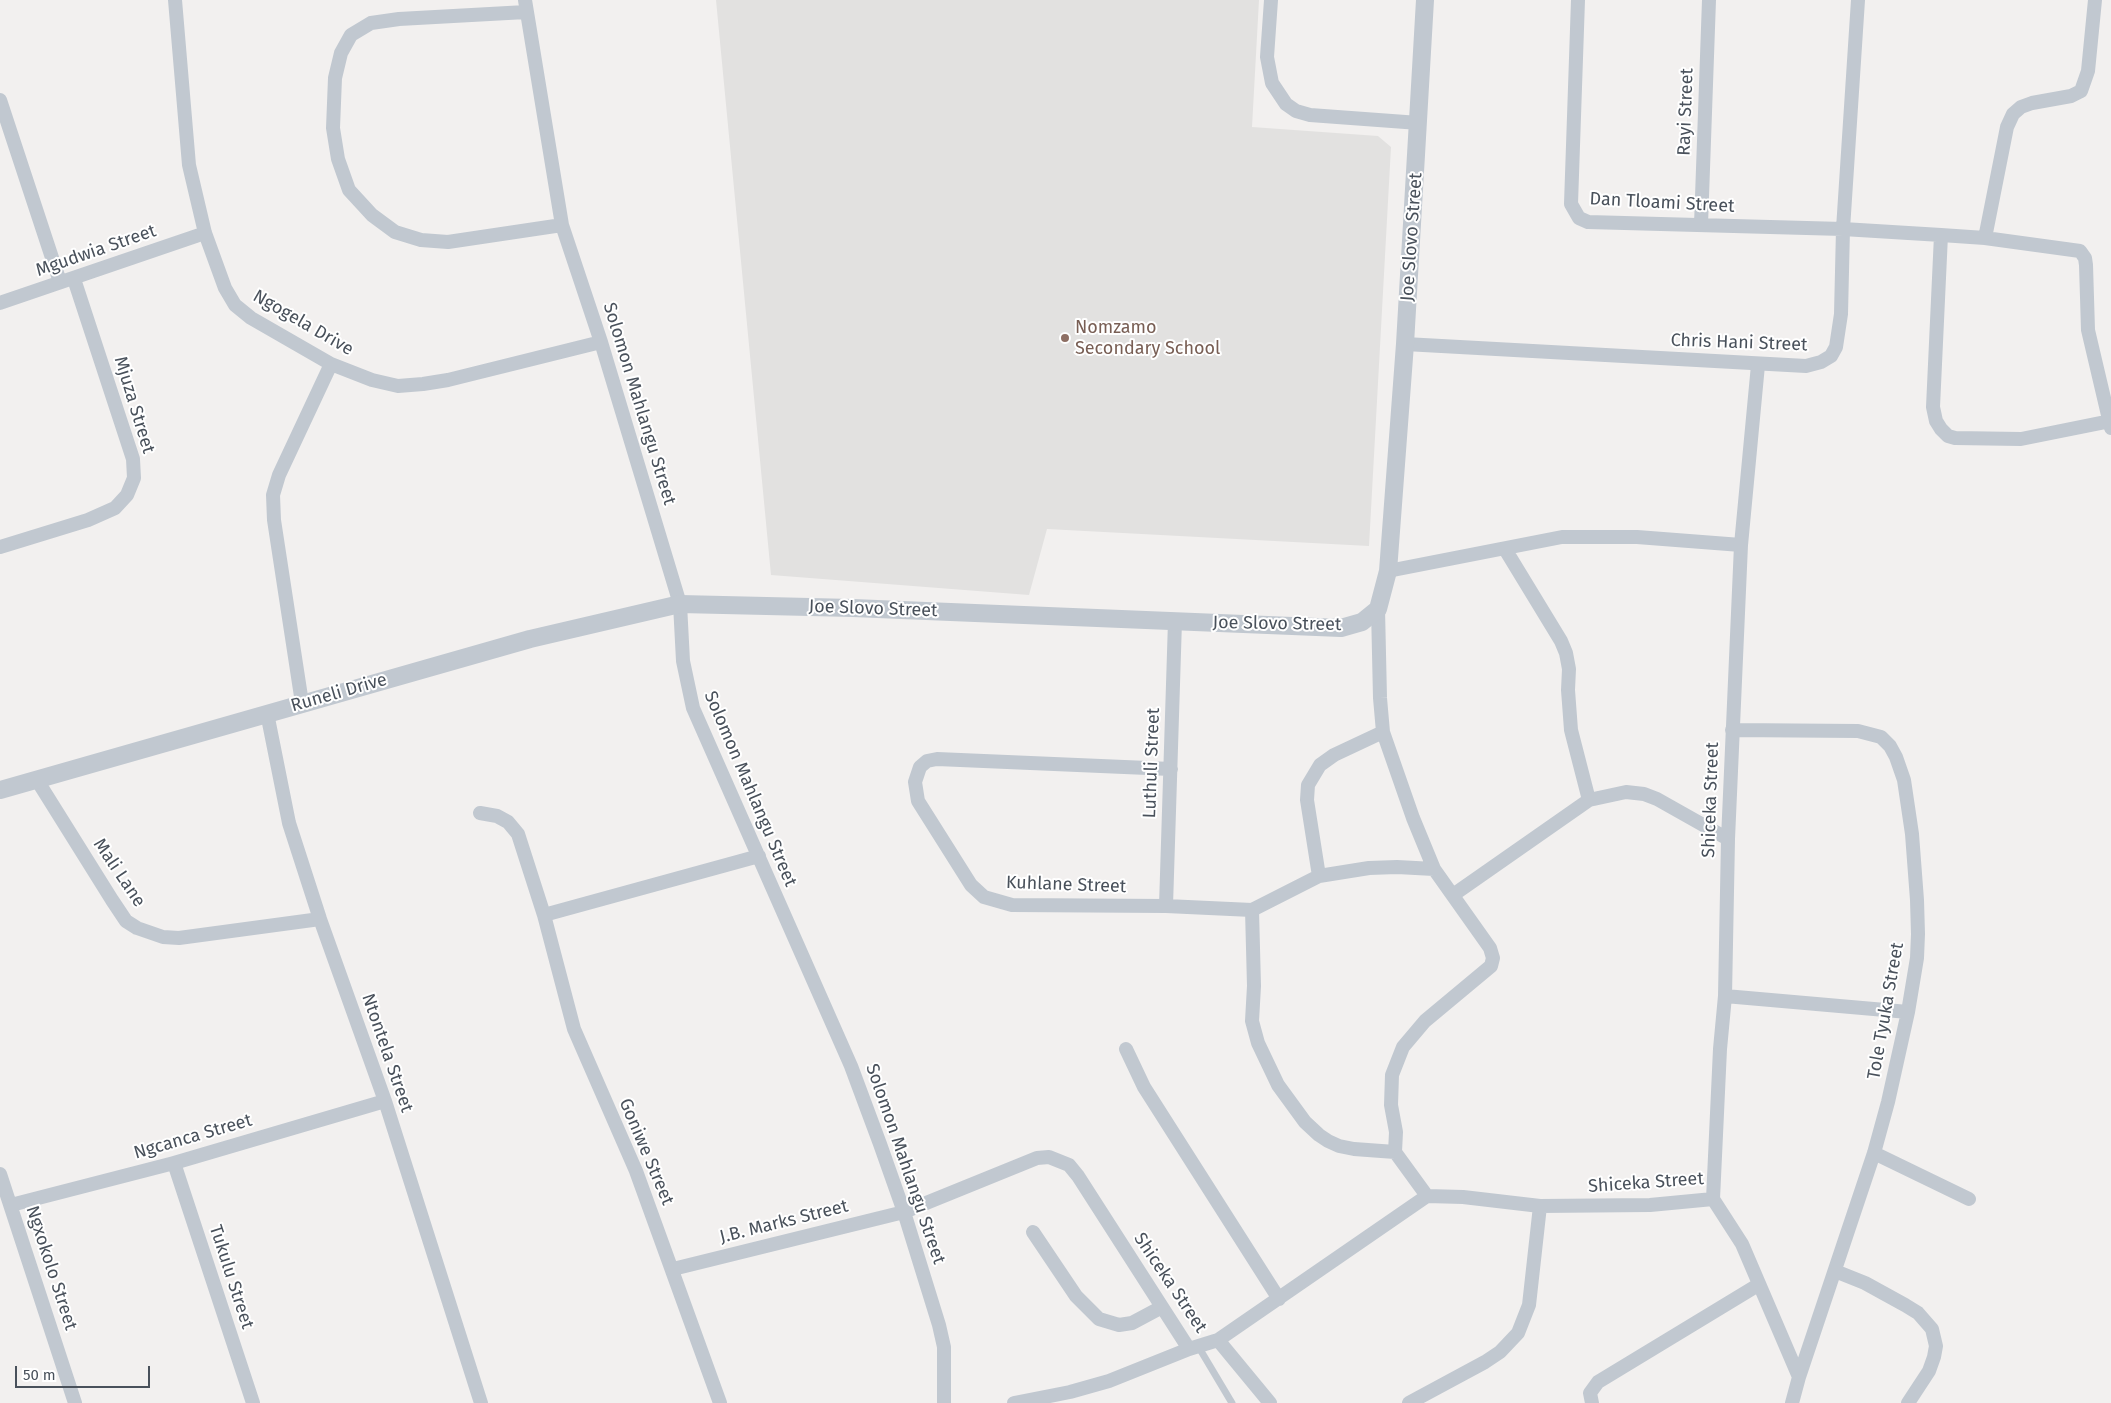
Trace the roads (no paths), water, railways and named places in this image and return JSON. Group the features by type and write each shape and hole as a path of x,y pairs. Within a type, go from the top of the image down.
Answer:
{"street":[{"name":"Ngogela Drive","path":"175,0 189,165 205,234 225,288 235,305 250,318 331,364 372,380 398,386 423,384 601,342"},
{"path":"1271,0 1268,57 1272,83 1286,104 1296,111 1310,116 1419,123"},
{"name":"Joe Slovo Street","path":"680,604 853,608 1341,628 1362,622 1378,610 1388,571 1405,344 1425,0"},
{"name":"Dan Tloami Street","path":"1578,0 1571,204 1580,218 1588,222 1843,229 1941,235 1985,238 2075,250 2084,254 2085,258 2088,330 2110,425"},
{"name":"Rayi Street","path":"1700,225 1709,0"},
{"name":"Chris Hani Street","path":"1405,344 1758,365 1806,366 1821,362 1834,352 1841,314 1843,229 1858,0"},
{"path":"1985,238 2007,127 2013,114 2021,107 2032,103 2071,96 2081,91 2088,71 2095,0"},
{"path":"526,6 371,23 351,34 341,53 335,78 333,128 338,159 349,190 372,215 395,232 420,240 448,242 562,225"},
{"name":"Solomon Mahlangu Street","path":"526,6 562,225 601,342 680,604 683,661 693,708 851,1066 904,1212 942,1339 944,1403"},
{"path":"0,100 60,282"},
{"name":"Mgudwia Street","path":"0,304 205,234"},
{"path":"1941,235 1933,407 1936,421 1941,429 1948,436 1955,438 1994,440 2040,436 2110,425"},
{"name":"Mjuza Street","path":"0,547 88,520 115,508 127,495 134,478 133,459 74,279"},
{"path":"302,703 274,520 273,495 279,475 331,364"},
{"name":"Shiceka Street","path":"904,1212 1037,1158 1049,1157 1060,1160 1068,1165 1078,1176 1162,1307 1194,1347 1218,1340 1427,1196 1463,1197 1540,1206 1650,1206 1713,1199 1720,1050 1725,996 1728,839 1741,545 1758,365"},
{"path":"1388,571 1562,538 1637,537 1741,545"},
{"path":"1505,549 1561,641 1566,653 1569,669 1570,730 1589,800"},
{"name":"Runeli Drive","path":"0,790 530,639 680,604"},
{"path":"1378,610 1380,698 1383,732 1397,767 1413,818 1434,869 1490,948 1494,961 1425,1021 1403,1047 1392,1075 1391,1105 1396,1132 1395,1152 1427,1196"},
{"name":"Luthuli Street","path":"1166,906 1175,621"},
{"name":"Ntontela Street","path":"267,713 290,823 320,919 385,1101 481,1403"},
{"name":"Tole Tyuka Street","path":"1732,730 1858,731 1881,737 1890,746 1904,780 1912,834 1917,900 1917,958 1908,1012 1888,1102 1874,1153 1792,1403"},
{"path":"1319,876 1307,800 1308,784 1320,765 1334,755 1383,732"},
{"name":"Kuhlane Street","path":"1171,770 937,759 927,761 920,767 915,782 918,801 971,885 984,897 1012,905 1166,906 1252,910"},
{"name":"Mali Lane","path":"37,780 126,921 137,928 163,937 179,938 320,919"},
{"path":"1453,895 1589,800 1626,792 1644,794 1657,799 1728,839"},
{"name":"Goniwe Street","path":"480,813 497,816 508,822 518,834 544,915 574,1029 636,1171 720,1403"},
{"path":"544,915 759,856"},
{"path":"1395,1152 1354,1150 1339,1146 1319,1135 1305,1122 1278,1085 1258,1043 1252,1021 1254,986 1252,910 1319,876 1369,868 1397,866 1434,869"},
{"path":"1725,996 1908,1012"},
{"path":"1126,1049 1144,1087 1279,1299"},
{"name":"Ngcanca Street","path":"11,1205 174,1162 385,1101"},
{"path":"1874,1153 1969,1199"},
{"name":"Tukulu Street","path":"174,1162 254,1403"},
{"name":"Ngxokolo Street","path":"0,1174 75,1403"},
{"path":"1713,1199 1742,1244 1799,1377"},
{"path":"1409,1403 1500,1352 1518,1333 1529,1305 1540,1206"},
{"name":"J.B. Marks Street","path":"673,1269 904,1212"},
{"path":"1033,1232 1076,1296 1099,1319 1119,1325 1132,1323 1162,1307"},
{"path":"1835,1271 1865,1283 1905,1305 1918,1313 1932,1328 1936,1346 1934,1357 1929,1371 1908,1403"},
{"path":"1592,1403 1590,1393 1598,1382 1758,1284"},
{"path":"1218,1340 1270,1403"},
{"path":"1014,1403 1070,1392 1109,1381 1194,1347"}],"lane":[{"path":"1194,1347 1232,1403"}],"place":[{"name":"Nomzamo Secondary School","path":"1065,338"}]}
